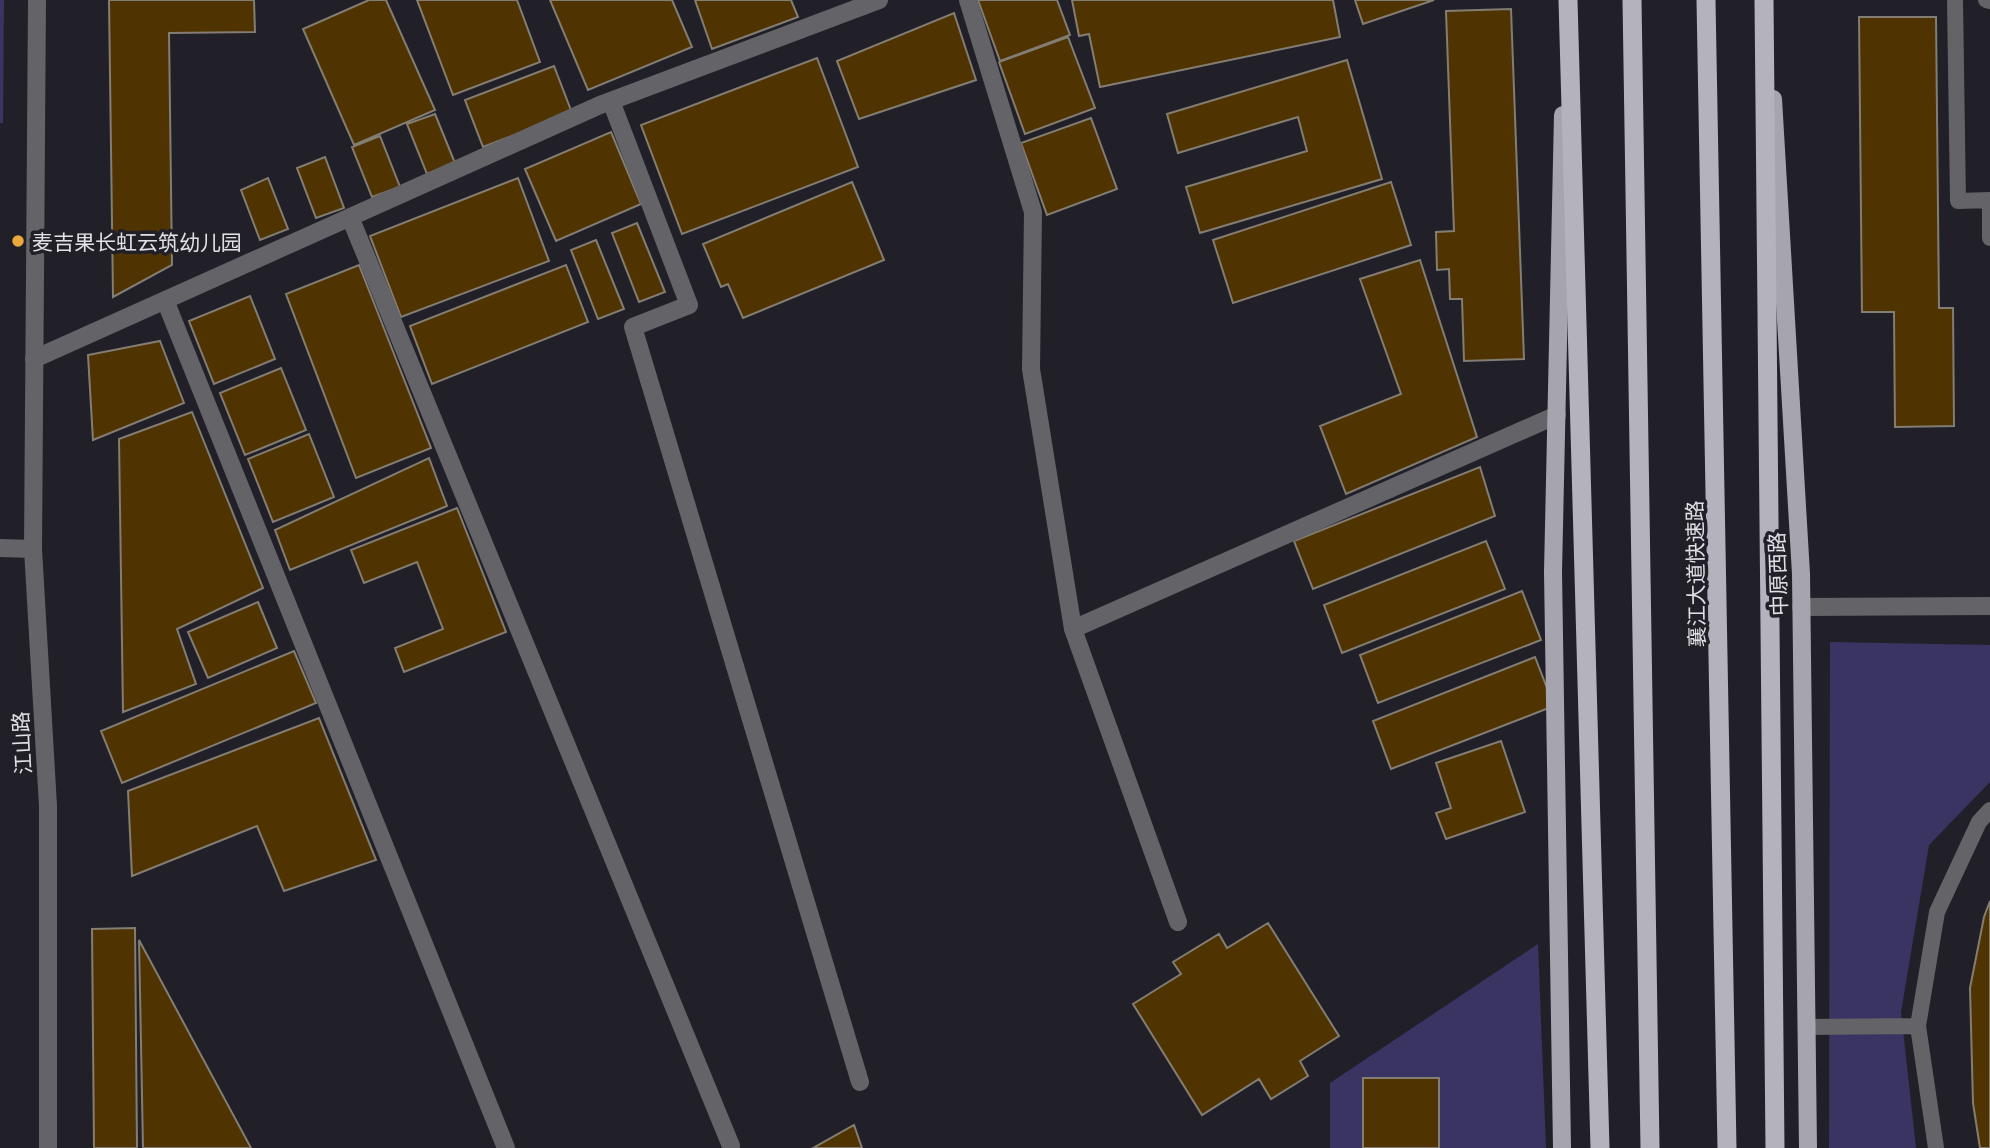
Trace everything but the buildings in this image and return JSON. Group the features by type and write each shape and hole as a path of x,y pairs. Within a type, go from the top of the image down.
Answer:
{"highway":[{"path":"1567,0 1593,820 1600,1148"},
{"path":"1632,0 1650,1148"},
{"name":"襄江大道快速路","path":"1706,0 1727,1148"},
{"path":"1766,0 1775,1148"}],"main road":[{"path":"1562,1148 1553,572 1567,0"},
{"name":"中原西路","path":"1766,0 1801,607 1808,1148"}],"street":[{"name":"江山路","path":"37,0 33,548 48,806 48,1148"},
{"path":"34,359 611,101 879,0"},
{"path":"968,0 1034,212 1031,369 1073,629 1178,922"},
{"path":"611,101 689,305 633,327 860,1082"},
{"path":"350,217 731,1146"},
{"path":"165,300 506,1148"},
{"path":"1073,629 1557,415"},
{"path":"0,548 33,548"},
{"path":"1801,607 1990,606"}],"lane":[{"path":"1955,0 1958,201 1990,200 1990,238"},
{"path":"1936,1148 1918,1026 1937,912 1979,822 1990,810"},
{"path":"1807,1027 1918,1026"}],"shaded area":[{"path":"0,0 4,0 3,123 0,123"},
{"path":"1830,642 1990,645 1990,782 1929,845 1901,1012 1916,1148 1829,1148"},
{"path":"1538,944 1546,1148 1330,1148 1330,1083"}],"place":[{"name":"麦吉果长虹云筑幼儿园","path":"18,241"}]}
